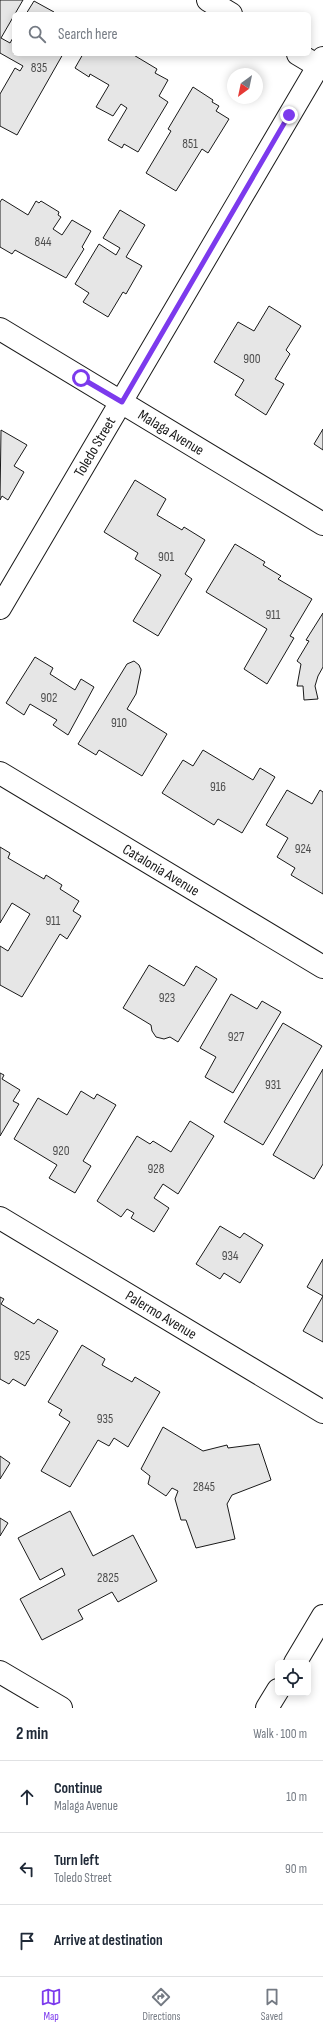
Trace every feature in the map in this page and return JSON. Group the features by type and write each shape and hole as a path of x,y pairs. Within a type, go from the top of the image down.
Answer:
{"street":[{"path":"208,0 229,12"},
{"path":"303,56 321,64"},
{"name":"Toledo Street","path":"0,608 321,64"},
{"name":"Malaga Avenue","path":"0,328 323,524"},
{"name":"Catalonia Avenue","path":"0,773 323,967"},
{"name":"Palermo Avenue","path":"0,1218 323,1412"},
{"path":"296,1660 323,1616"},
{"path":"0,1672 61,1708"},
{"path":"267,1708 275,1695"}],"building":[{"path":"0,0 23,0 16,12 12,12 12,19 1,38 10,43 12,40 12,56 62,56 17,135 0,126 0,94 15,68 20,71 23,66 0,53"},
{"path":"34,1 54,12 27,12"},
{"path":"82,56 135,56 157,69 155,73 168,80 159,96 168,102 138,152 124,144 122,148 108,140 127,108 121,104 113,116 96,107 109,85 90,74 89,77 75,68"},
{"path":"193,87 213,100 212,102 219,106 216,111 229,119 208,153 202,149 176,191 146,173 171,131 168,129"},
{"path":"2,199 28,215 36,201 39,203 41,201 59,212 58,215 61,217 53,229 62,235 72,220 91,231 82,247 84,249 66,278 15,250 12,254 0,247 0,202"},
{"path":"120,210 145,225 126,257 142,266 126,294 123,292 108,317 83,302 89,293 75,284 99,244 116,255 120,248 103,238"},
{"path":"269,306 301,326 286,350 290,354 275,379 284,384 266,415 235,395 244,380 214,362 238,322 254,331"},
{"path":"323,429 323,450 314,444"},
{"path":"1,430 27,445 14,466 24,472 8,500 2,496 0,500"},
{"path":"135,480 166,499 157,515 182,530 184,527 205,540 185,574 192,579 158,636 133,621 161,575 135,559 138,553 104,532"},
{"path":"235,544 265,562 263,565 281,576 278,579 312,599 290,636 294,638 267,684 244,669 267,629 206,592"},
{"path":"323,613 323,667 315,686 318,699 304,700 303,686 297,686 301,664 297,661 309,641 306,640"},
{"path":"35,657 53,668 50,674 75,690 81,679 94,687 68,735 53,725 57,720 30,704 24,715 6,703"},
{"path":"134,661 139,665 141,670 136,694 127,709 167,734 142,776 99,750 96,755 78,744 127,664"},
{"path":"203,750 253,780 260,768 275,777 242,833 218,819 214,825 162,793 183,760 193,766"},
{"path":"287,790 312,804 320,790 323,792 323,894 291,875 295,868 277,857 288,838 266,825"},
{"path":"0,847 10,853 8,858 44,879 46,875 62,885 60,889 79,901 73,911 81,916 67,939 60,934 22,997 0,985 0,946 8,951 30,914 12,903 0,923"},
{"path":"149,965 184,986 196,966 217,979 178,1042 170,1037 164,1039 156,1037 152,1031 151,1025 123,1008"},
{"path":"231,994 257,1009 262,1001 281,1012 233,1093 205,1077 216,1057 200,1048"},
{"path":"283,1023 322,1046 263,1145 224,1122"},
{"path":"323,1069 323,1164 314,1179 273,1155"},
{"path":"0,1073 4,1075 2,1079 20,1090 13,1101 19,1104 0,1136"},
{"path":"81,1091 94,1099 97,1094 116,1105 83,1161 91,1166 75,1193 49,1178 57,1165 14,1139 38,1098 67,1115"},
{"path":"190,1121 214,1136 178,1194 163,1184 154,1198 169,1208 154,1232 131,1218 134,1213 127,1209 121,1217 97,1201 137,1136 150,1144 153,1141 171,1152"},
{"path":"220,1226 240,1238 244,1233 263,1245 240,1283 224,1273 220,1279 196,1264"},
{"path":"323,1259 323,1296 307,1287"},
{"path":"323,1296 323,1342 303,1331"},
{"path":"0,1297 4,1299 1,1304 34,1324 38,1319 58,1331 25,1386 13,1379 9,1384 0,1379"},
{"path":"82,1345 105,1359 102,1365 132,1382 135,1377 160,1392 128,1447 114,1438 109,1446 98,1440 70,1487 41,1471 70,1422 59,1415 62,1410 48,1402"},
{"path":"163,1427 203,1451 227,1445 228,1448 259,1444 271,1480 232,1495 227,1504 235,1539 196,1548 186,1520 181,1520 175,1499 178,1491 172,1488 166,1496 148,1484 150,1476 141,1469"},
{"path":"0,1456 10,1463 0,1479"},
{"path":"70,1511 93,1556 133,1535 157,1581 118,1602 112,1592 78,1610 83,1619 42,1640 20,1599 65,1575 62,1568 40,1580 18,1538"},
{"path":"0,1518 8,1523 0,1536"}],"route":[{"path":"81,378 122,402 289,115"}]}
